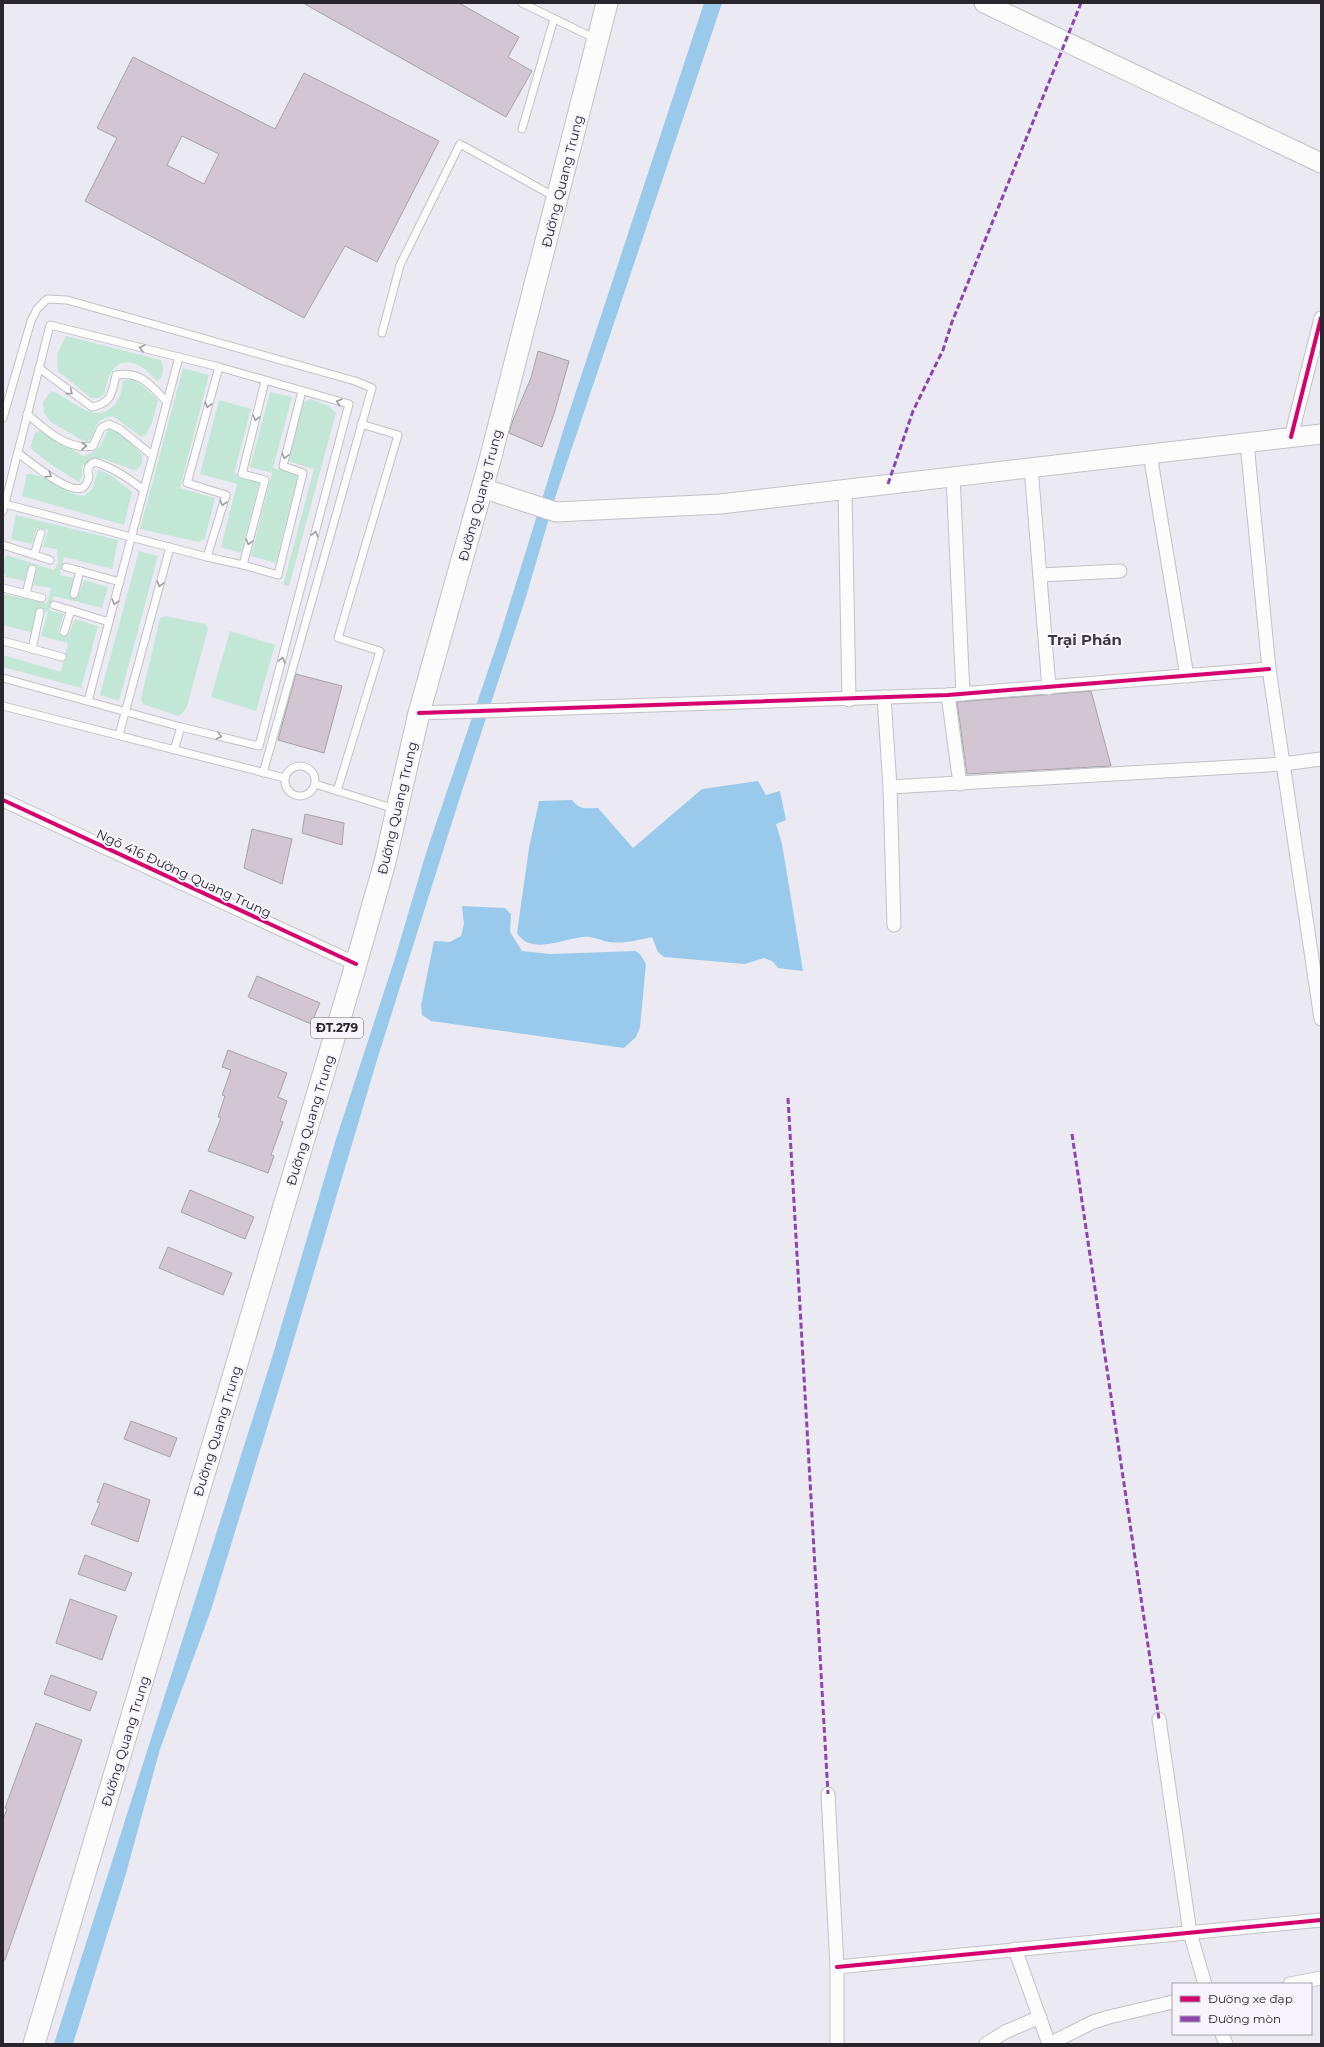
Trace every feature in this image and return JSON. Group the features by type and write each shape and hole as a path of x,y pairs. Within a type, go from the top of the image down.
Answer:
{"main road":[{"name":"Đường Quang Trung","path":"34,2044 356,964 385,862 419,713 482,488 607,3"},
{"path":"984,3 1321,163"},
{"path":"482,488 556,512 720,504 845,491 953,476 1321,434"}],"street":[{"path":"1291,437 1321,318"},
{"path":"1247,443 1269,669 1321,1019"},
{"path":"1150,454 1187,676"},
{"path":"1031,467 1049,688"},
{"path":"953,476 963,694"},
{"path":"845,491 849,700"},
{"path":"1040,575 1120,571"},
{"path":"419,713 849,700 884,697 948,695 1269,669"},
{"path":"948,695 960,784"},
{"path":"884,697 890,787 894,925"},
{"path":"890,787 1283,764 1321,759"},
{"name":"Ngõ 416 Đường Quang Trung","path":"3,800 356,964"},
{"path":"1158,1719 1190,1933 1205,1983"},
{"path":"828,1794 837,1966 836,2044"},
{"path":"837,1966 1321,1920"},
{"path":"1015,1949 1049,2044 1093,2022 1109,2016 1172,2002"},
{"path":"1295,1983 1321,1978"},
{"path":"986,2044 1005,2032 1040,2017"}],"lane":[{"path":"522,3 598,40"},
{"path":"522,129 554,19"},
{"path":"382,333 400,265 460,144 557,198"},
{"path":"3,418 31,321 37,309 47,299 67,300 355,380 372,388 263,773"},
{"path":"3,678 181,727 259,746 349,404 219,367 50,325 4,508 132,537 278,575 303,473 283,466 302,391"},
{"path":"88,701 179,357"},
{"path":"207,557 226,495 187,483 219,367"},
{"path":"39,368 92,407 102,405 110,398 116,375 126,373 137,375 148,382 167,402"},
{"path":"242,565 265,480 242,474 265,381"},
{"path":"27,414 71,445 84,448 94,446 101,428 109,424 120,429 153,456"},
{"path":"337,791 380,651 338,638 398,435 361,424"},
{"path":"18,453 49,475 75,489 82,488 86,484 89,477 87,473 88,468 96,462 122,474 144,490"},
{"path":"34,555 41,533"},
{"path":"3,545 50,560"},
{"path":"119,735 170,547"},
{"path":"66,567 120,582"},
{"path":"26,594 32,569"},
{"path":"74,594 80,571"},
{"path":"3,588 42,598"},
{"path":"54,605 110,622"},
{"path":"64,632 71,610"},
{"path":"32,649 40,612"},
{"path":"3,641 62,657"},
{"path":"3,706 285,778"},
{"path":"174,750 181,727"},
{"path":"303,766 313,772 316,784 309,794 298,796 288,790 285,778 292,768 303,766"},
{"path":"316,784 397,809"}],"green space":[{"path":"66,336 161,360 163,367 162,377 157,381 140,366 126,362 120,364 111,373 105,393 99,398 91,398 58,371 57,354"},
{"path":"183,368 209,375 180,488 215,498 205,538 199,542 140,529"},
{"path":"132,379 143,386 158,400 152,423 146,435 140,436 113,416 105,418 97,424 91,439 87,443 51,422 44,413 43,402 51,391 79,407 94,413 101,413 108,410 115,404 122,390 123,381"},
{"path":"270,392 292,397 273,468 298,475 276,563 251,556 272,473 250,467"},
{"path":"311,399 329,406 336,413 289,586 283,585 314,469 287,461 302,403"},
{"path":"219,400 251,409 234,473 260,480 241,553 221,547 237,484 200,474"},
{"path":"108,429 123,435 142,455 142,463 137,470 133,470 104,459 93,458 82,466 82,477 79,482 50,464 30,448 35,433 41,430 83,456 94,452 100,446"},
{"path":"98,470 109,474 132,492 124,525 22,496 27,474 42,477 69,492 84,496 92,489"},
{"path":"16,515 118,540 112,569 64,557 60,575 74,578 70,594 78,596 84,580 108,587 102,608 54,596 49,610 64,614 58,633 68,635 75,619 98,626 81,688 3,667 3,655 61,672 68,643 41,636 48,612 37,610 33,633 3,625 3,594 47,603 51,588 33,585 37,568 29,566 24,581 6,577 3,566 6,555 54,570 58,563 57,549 43,547 48,530 37,528 32,544 11,539"},
{"path":"139,551 158,556 119,701 100,695"},
{"path":"166,616 205,624 208,629 187,706 183,713 178,716 143,704 141,699 160,618"},
{"path":"230,631 275,645 256,711 211,697"}],"water":[{"path":"704,3 722,3 554,501 526,597 461,794 377,1060 289,1356 211,1610 160,1749 125,1877 73,2044 54,2044 271,1361 336,1139 395,958 426,853 499,638 564,428"},
{"path":"758,781 766,795 780,791 786,820 776,824 782,844 803,971 778,968 772,961 764,958 745,964 664,957 658,952 652,937 630,941 609,942 584,937 539,945 523,940 517,933 529,848 539,801 572,800 575,804 581,807 598,808 633,848 702,789"},
{"path":"462,906 505,908 511,914 510,932 522,951 550,954 635,951 640,954 646,964 640,1027 636,1037 624,1048 431,1021 422,1015 421,1005 434,941 450,942 461,936 464,924"}],"building":[{"path":"303,3 459,3 519,37 508,57 532,71 506,117"},
{"path":"133,57 275,129 304,73 439,141 377,262 345,246 304,318 85,201 117,138 97,128","holes":["182,136 219,154 204,184 167,165"]},
{"path":"538,351 569,361 554,414 542,447 509,433 531,378"},
{"path":"296,674 342,686 324,753 278,740"},
{"path":"1091,691 1111,766 967,774 957,702"},
{"path":"305,814 344,823 342,845 302,833"},
{"path":"252,829 292,839 282,884 244,868"},
{"path":"257,976 320,1003 311,1024 248,997"},
{"path":"228,1050 287,1073 278,1097 287,1101 280,1121 283,1122 271,1155 274,1156 268,1173 208,1151 221,1118 218,1117 225,1096 222,1095 231,1070 222,1067"},
{"path":"190,1190 254,1217 245,1239 181,1212"},
{"path":"168,1247 232,1273 223,1295 159,1268"},
{"path":"131,1421 177,1438 170,1457 124,1439"},
{"path":"104,1483 150,1500 138,1542 91,1524 100,1503 97,1502"},
{"path":"85,1555 132,1573 125,1591 78,1574"},
{"path":"70,1599 117,1616 102,1660 56,1643"},
{"path":"51,1675 97,1692 90,1711 44,1694"},
{"path":"36,1723 82,1740 5,1960 3,1960 3,1819 7,1809 5,1808"}],"marked path":[{"path":"888,484 913,411 943,350 952,322 1081,3"},
{"path":"788,1098 828,1794"},
{"path":"1072,1134 1159,1719"}],"cycle path":[{"path":"1291,437 1321,318"},
{"path":"419,713 948,695 1269,669"},
{"path":"3,800 356,964"},
{"path":"837,1967 1321,1920"}],"district":[{"name":"Trại Phán","path":"1085,640"}]}
